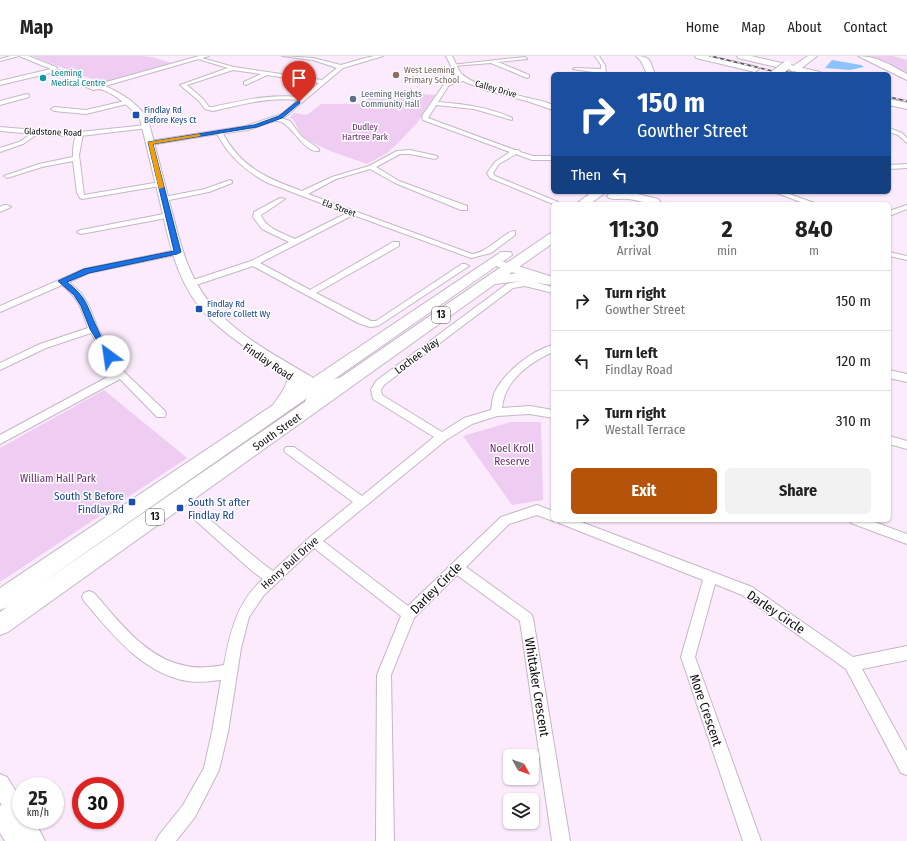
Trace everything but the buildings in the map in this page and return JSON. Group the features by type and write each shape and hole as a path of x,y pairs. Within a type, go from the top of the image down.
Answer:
{"highway":[{"path":"640,56 645,60 650,72"},
{"path":"699,56 766,72"},
{"path":"730,56 797,72"},
{"path":"741,56 809,72"},
{"path":"787,70 802,56"},
{"path":"787,70 796,68 813,56"},
{"path":"862,56 889,66 907,77"},
{"path":"851,57 875,64 884,69 885,72"},
{"path":"891,95 907,99"},
{"path":"891,102 907,106"},
{"path":"891,110 907,114"},
{"path":"586,202 598,196 616,194 654,201"},
{"name":"South Street","path":"0,600 274,413 505,263 551,225"},
{"name":"South Street","path":"0,625 490,281 505,263 531,253 551,239"},
{"path":"531,253 531,265 536,272"},
{"path":"490,281 522,277 551,282"},
{"path":"274,413 292,390 295,380"}],"main road":[{"name":"Findlay Road","path":"22,56 52,70 110,92 129,102 140,113 150,143 177,252 182,268 190,284 203,304 227,328 307,380 313,387"},
{"name":"Calley Drive","path":"449,56 458,74 465,79 480,86 534,100 551,107"},
{"path":"95,86 203,57"},
{"path":"0,83 52,70"},
{"path":"505,263 536,272 551,281"},
{"path":"505,263 551,282"},
{"name":"Findlay Road","path":"227,328 232,336 242,344 302,385 313,387 332,385 351,379"},
{"path":"891,370 907,374"},
{"path":"891,374 907,378"},
{"path":"309,409 316,393 313,387"}],"street":[{"path":"0,60 17,56"},
{"path":"284,56 313,59 341,67"},
{"path":"150,143 255,126 277,119 341,67 371,57 381,56"},
{"path":"575,69 604,72 603,65 597,56"},
{"path":"203,57 233,68 322,82"},
{"path":"453,65 525,58"},
{"path":"491,61 527,76"},
{"path":"233,68 183,85 201,100 207,108 213,109 264,98 280,97 302,99"},
{"path":"246,83 267,74"},
{"path":"465,79 456,81 447,86 425,116 425,119 528,155 535,159 551,158"},
{"path":"0,103 28,96"},
{"path":"54,109 86,112 129,102"},
{"path":"435,103 466,106 499,115 510,120"},
{"path":"277,119 288,122 299,137 317,150"},
{"name":"Gladstone Road","path":"0,129 80,134 145,126"},
{"path":"891,131 904,134 907,141"},
{"path":"0,150 21,143 38,132"},
{"name":"Ela Street","path":"219,132 230,152 246,168 270,182 471,256 478,256 498,246 512,233"},
{"path":"80,134 77,143 77,158 80,193 82,196 160,184"},
{"path":"302,194 334,178 371,167 399,152 410,152 435,157"},
{"path":"517,152 495,165 490,173 492,177 554,202"},
{"path":"7,176 41,165 77,158"},
{"path":"891,167 907,166"},
{"path":"371,167 397,182 464,208"},
{"path":"164,199 207,191 230,182"},
{"path":"784,194 807,202"},
{"path":"790,196 794,194"},
{"path":"282,199 261,211 256,217 265,227 294,242"},
{"path":"891,213 907,207"},
{"path":"190,284 254,263 352,213"},
{"path":"81,232 169,215"},
{"path":"310,293 396,244"},
{"path":"0,309 87,271 177,252"},
{"path":"891,254 907,258"},
{"path":"254,263 365,322 375,324 465,266"},
{"path":"62,281 77,293 85,306 93,329 121,374 161,414"},
{"name":"Lochee Way","path":"442,437 377,397 376,390 380,383 510,286 551,282"},
{"path":"0,367 43,346 93,329"},
{"path":"496,412 498,395 505,383 535,358 551,349"},
{"path":"0,440 121,374"},
{"name":"Henry Bull Drive","path":"165,841 189,811 210,770 220,732 229,672 243,614 259,591 314,540 442,437 468,421 496,412 530,410 551,414"},
{"path":"891,441 907,445"},
{"path":"290,450 362,502"},
{"name":"Darley Circle","path":"385,841 384,675 409,614 505,520 537,510 551,515"},
{"path":"199,517 257,567 273,578"},
{"name":"Darley Circle","path":"568,522 747,591 851,664 907,767"},
{"path":"860,522 907,539"},
{"path":"314,540 409,614"},
{"name":"Whittaker Crescent","path":"456,567 526,618 561,841"},
{"name":"More Crescent","path":"710,577 688,657 752,841"},
{"path":"89,597 134,647 156,663 181,673 202,674 229,672"},
{"path":"851,664 907,653"},
{"path":"0,784 12,803"},
{"path":"0,815 17,841"},
{"path":"28,829 35,841"}],"green space":[{"path":"32,56 142,56 152,57 171,63 102,83"},
{"path":"869,56 893,56 907,60 907,74 887,63"},
{"name":"Dudley Hartree Park","path":"418,94 435,95 417,123 397,144 387,153 367,164 311,142 302,135 290,117 294,113 307,115 321,104 364,104 369,96"},
{"name":"William Hall Park","path":"104,390 187,458 0,582 0,448"},
{"name":"Noel Kroll Reserve","path":"511,422 541,422 543,500 512,505 463,436"}],"water":[{"path":"832,60 861,65 864,67 850,70 825,68"}],"railway":[{"path":"710,56 777,72"},
{"path":"781,70 789,72"},
{"path":"891,97 907,101"}],"slow traffic":[{"path":"161,187 150,143 199,135"}],"place":[{"name":"West Leeming Primary School","path":"396,75"},
{"name":"Leeming Medical Centre","path":"43,78"},
{"name":"Leeming Heights Community Hall","path":"353,99"},
{"name":"Findlay Rd Before Keys Ct","path":"136,115"},
{"name":"Findlay Rd Before Collett Wy","path":"199,309"},
{"name":"South St Before Findlay Rd","path":"132,502"},
{"name":"South St after Findlay Rd","path":"180,508"}],"route":[{"path":"109,356 93,329 85,306 77,293 62,281 87,271 177,252 150,143 247,128 270,122 284,115 299,102"}]}
